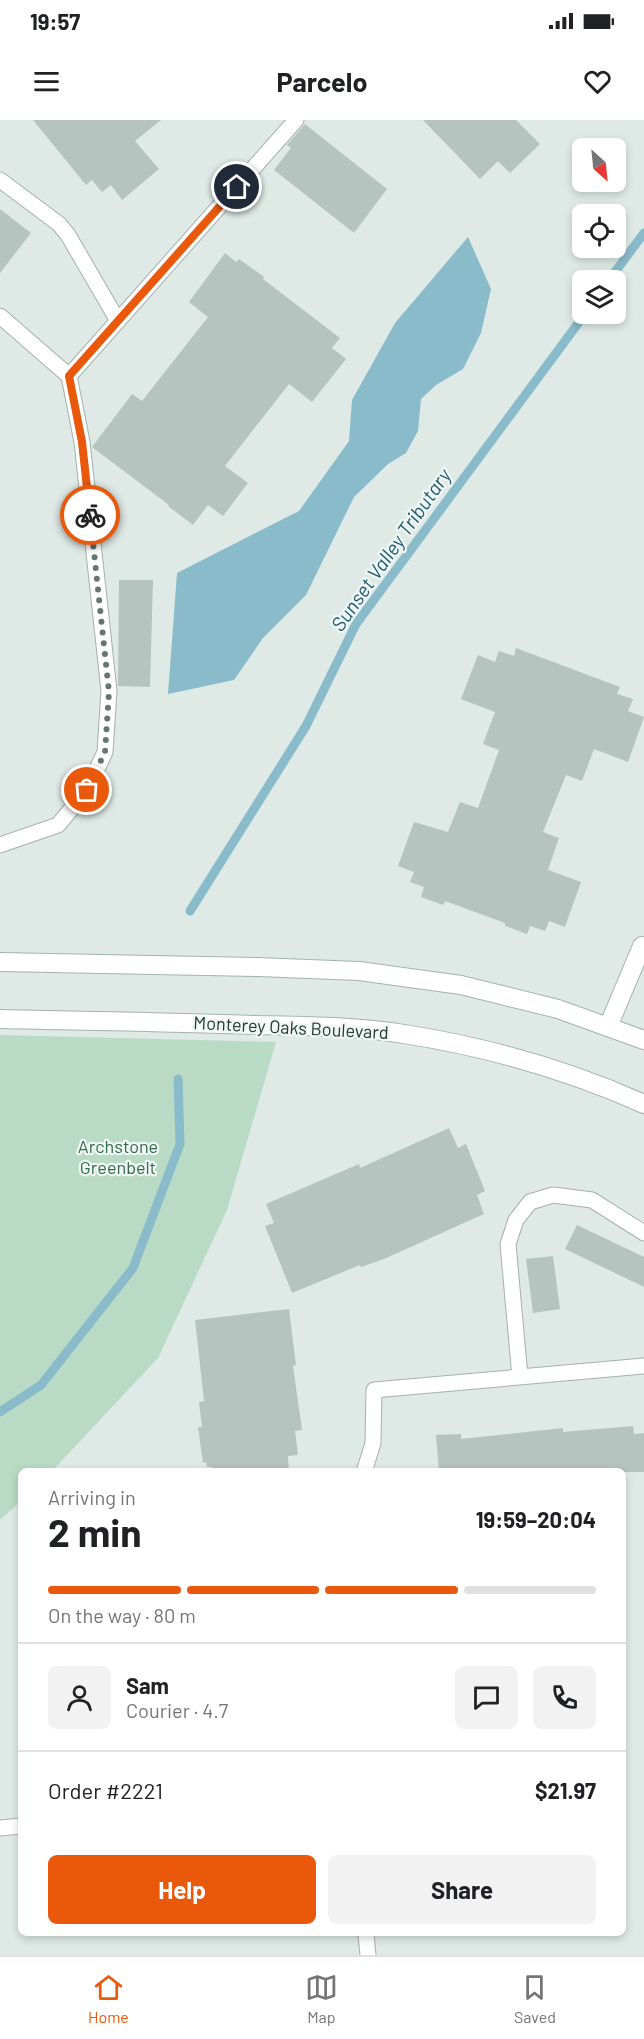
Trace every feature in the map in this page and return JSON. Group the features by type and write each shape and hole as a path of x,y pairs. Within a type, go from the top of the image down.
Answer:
{"street":[{"path":"608,1027 643,944"},
{"path":"0,962 359,971 461,985 558,1009 644,1040"},
{"name":"Monterey Oaks Boulevard","path":"0,1019 317,1027 404,1034 540,1064 613,1090 644,1104"}],"lane":[{"path":"69,376 296,120"},
{"path":"0,180 59,224 118,321"},
{"path":"0,316 69,376 82,442 109,692 105,752 87,790 58,825 0,845"},
{"path":"520,1377 508,1244 516,1220 530,1202 553,1196 592,1200 644,1233"},
{"path":"365,1468 373,1443 374,1390 644,1366"},
{"path":"0,1828 18,1826"},
{"path":"366,1936 368,1955"}],"green space":[{"name":"Archstone Greenbelt","path":"0,1035 276,1042 227,1210 158,1358 55,1468 18,1468 18,1504 0,1520"}],"water":[{"path":"468,237 491,289 481,333 463,369 436,385 421,399 418,431 406,453 388,464 354,497 306,595 263,638 234,680 168,694 177,573 299,511 349,441 352,400 395,323"}],"building":[{"path":"33,120 161,120 135,141 159,169 122,200 111,185 102,192 92,180 86,185"},
{"path":"423,120 516,120 540,144 510,173 498,161 480,179"},
{"path":"305,124 387,189 354,233 274,170 291,148 287,145"},
{"path":"0,209 31,233 0,273"},
{"path":"225,253 236,262 239,259 264,277 263,279 340,338 332,348 346,359 312,402 289,384 225,466 248,483 223,516 208,505 193,525 92,447 132,394 142,401 208,317 189,302"},
{"path":"119,580 153,580 150,687 118,686"},
{"path":"516,648 620,687 617,694 633,699 628,711 644,717 628,762 594,749 582,781 566,775 543,832 559,838 548,870 581,882 565,927 549,921 545,931 530,926 527,934 505,926 505,923 445,901 443,905 421,897 424,887 410,882 414,872 398,866 414,822 448,832 460,802 478,808 499,750 483,744 495,712 461,699 478,655 495,662 499,651 514,656"},
{"path":"449,1128 458,1148 466,1144 485,1191 477,1195 484,1214 384,1259 361,1267 360,1265 292,1293 265,1226 274,1223 266,1204 359,1164 360,1168"},
{"path":"577,1225 644,1257 644,1287 565,1249"},
{"path":"553,1256 560,1309 533,1313 526,1259"},
{"path":"289,1309 296,1365 293,1366 302,1430 295,1431 298,1455 288,1456 289,1468 211,1468 207,1467 206,1462 203,1463 198,1427 202,1427 199,1402 204,1401 195,1320"},
{"path":"633,1426 634,1434 644,1433 644,1472 626,1472 626,1468 439,1468 436,1435 461,1434 461,1439 563,1428 563,1432"}],"waterway":[{"name":"Sunset Valley Tributary","path":"616,270 644,233"},
{"name":"Sunset Valley Tributary","path":"190,911 306,726 356,624 578,324"},
{"name":"Sunset Valley Tributary","path":"0,1412 41,1385 133,1268 180,1144 178,1079"}],"way so far":[{"path":"87,790 105,752 109,692 90,515"}],"route":[{"path":"90,515 82,442 69,376 237,187"}]}
